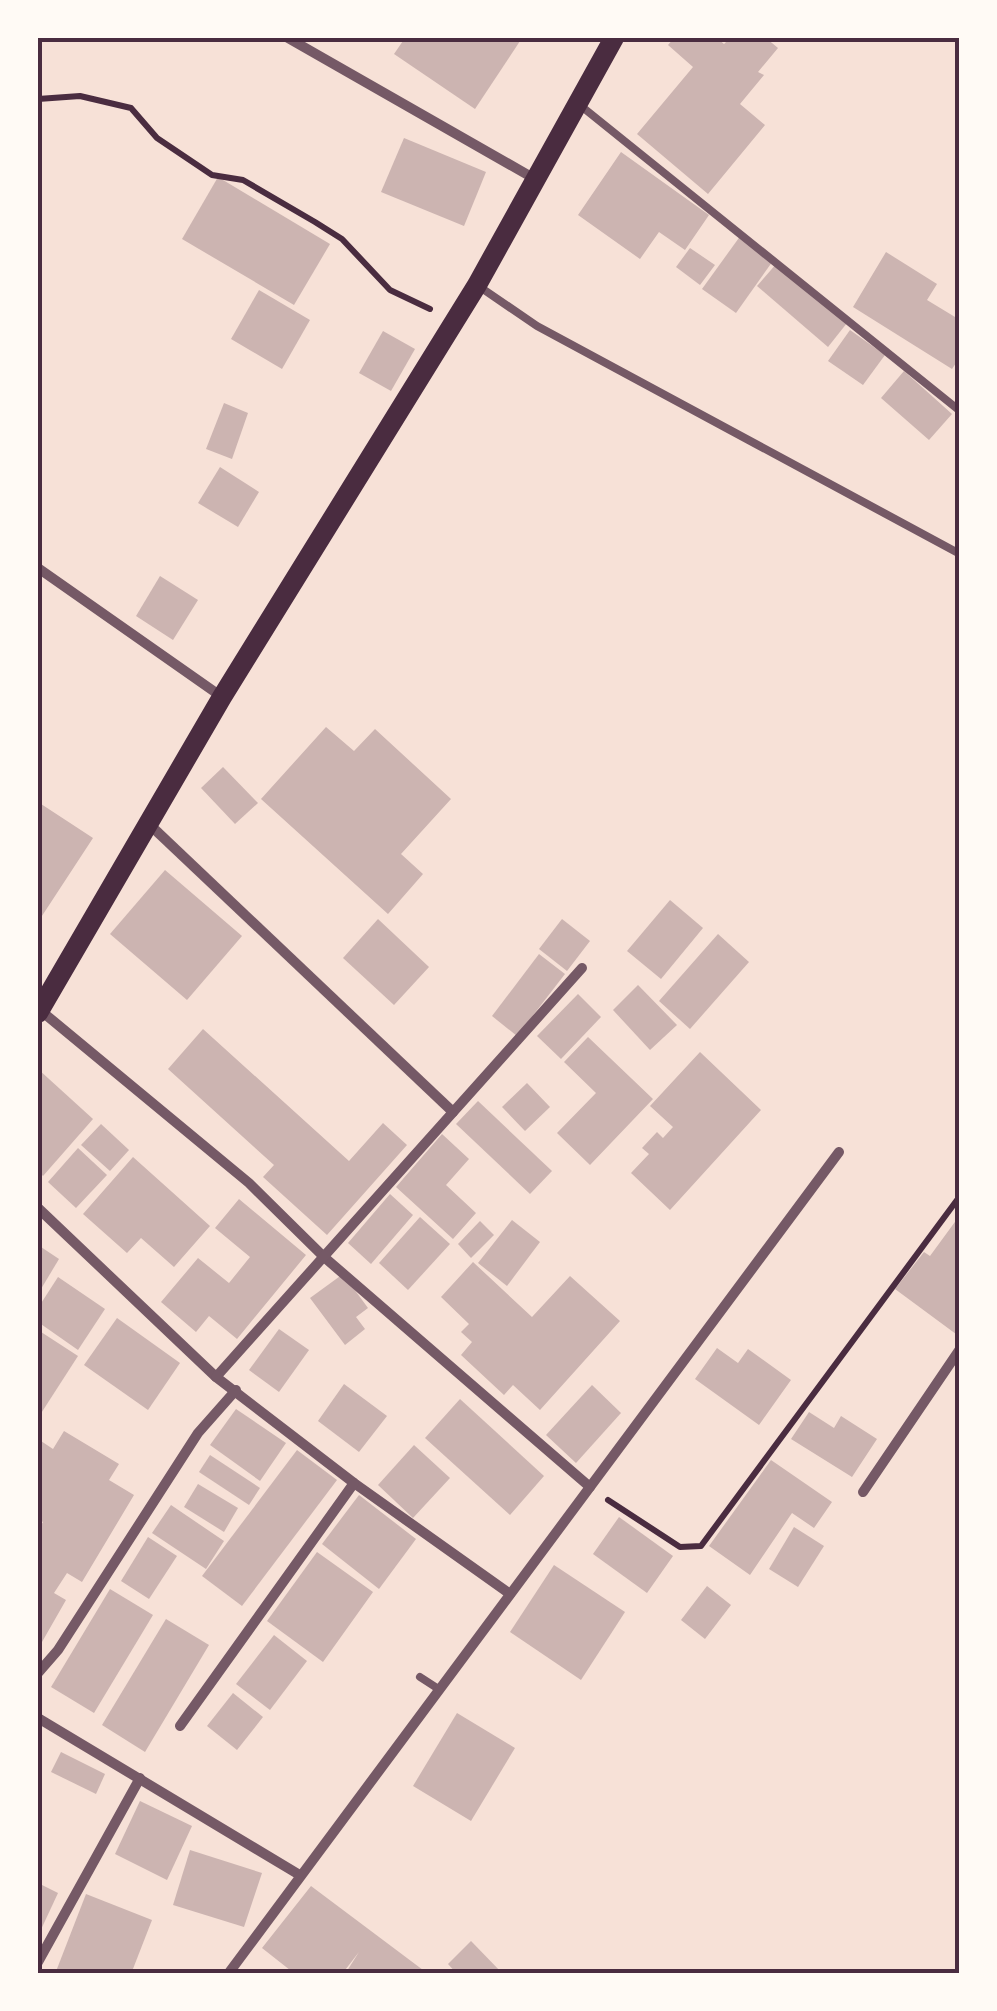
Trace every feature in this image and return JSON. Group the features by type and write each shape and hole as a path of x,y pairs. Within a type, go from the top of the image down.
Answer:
{"main road":[{"path":"38,1012 222,697 477,286 578,104 609,39"}],"street":[{"path":"288,38 535,179"},
{"path":"38,568 222,697"},
{"path":"148,823 453,1112"},
{"path":"216,1376 582,968"},
{"path":"38,1012 250,1183 324,1257 590,1488"},
{"path":"228,1974 298,1874 839,1152"},
{"path":"38,1208 216,1376 354,1484 510,1594"},
{"path":"863,1492 960,1350"},
{"path":"38,1673 58,1650 198,1433 236,1390"},
{"path":"180,1726 354,1484"},
{"path":"38,1718 298,1874"},
{"path":"38,1962 140,1778"}],"lane":[{"path":"578,104 960,410"},
{"path":"477,286 537,326 960,554"},
{"path":"420,1677 437,1688"}],"path":[{"path":"38,99 80,96 131,108 157,138 212,174 243,180 315,222 342,239 390,290 454,320"},
{"path":"590,1488 663,1539 688,1550 701,1546 960,1196"}],"building":[{"path":"405,38 522,38 475,109 394,54"},
{"path":"674,38 717,38 724,44 730,38 766,38 778,48 758,72 764,75 740,104 765,125 708,194 637,134 693,67 668,45"},
{"path":"404,138 486,172 464,226 381,192"},
{"path":"621,152 709,215 685,250 659,232 640,259 578,215"},
{"path":"218,177 330,244 294,305 182,239"},
{"path":"741,235 775,258 736,313 702,289"},
{"path":"690,248 715,265 700,285 676,267"},
{"path":"886,252 937,284 927,300 960,320 960,357 952,369 853,307"},
{"path":"777,263 847,323 828,347 757,286"},
{"path":"259,290 310,320 282,369 231,339"},
{"path":"850,330 885,355 863,385 828,361"},
{"path":"383,331 415,349 391,391 359,373"},
{"path":"904,371 952,414 929,440 881,398"},
{"path":"224,403 248,413 232,459 206,449"},
{"path":"220,467 259,492 238,527 198,503"},
{"path":"160,576 198,600 173,640 136,616"},
{"path":"326,727 354,751 375,729 451,799 401,854 423,874 388,914 261,799"},
{"path":"223,767 258,803 235,824 201,788"},
{"path":"38,802 93,838 38,922 39,833"},
{"path":"165,870 242,936 187,1000 110,934"},
{"path":"670,900 703,928 661,979 627,951"},
{"path":"378,919 429,967 394,1005 343,958"},
{"path":"562,919 590,941 567,971 539,949"},
{"path":"718,934 749,962 690,1029 659,1001"},
{"path":"539,954 565,974 517,1036 492,1016"},
{"path":"638,985 677,1025 650,1050 613,1010"},
{"path":"578,994 601,1017 561,1059 537,1036"},
{"path":"203,1029 349,1161 383,1123 407,1145 327,1235 263,1177 274,1165 168,1069"},
{"path":"588,1037 653,1099 590,1165 557,1133 596,1093 564,1062"},
{"path":"700,1052 761,1110 670,1210 631,1173 649,1154 642,1148 657,1132 663,1138 673,1127 650,1106"},
{"path":"38,1069 93,1119 43,1176 38,1171"},
{"path":"527,1083 550,1107 525,1131 502,1107"},
{"path":"478,1101 552,1171 530,1194 456,1124"},
{"path":"101,1124 129,1150 110,1171 81,1145"},
{"path":"442,1134 469,1159 446,1185 476,1213 453,1239 396,1187"},
{"path":"78,1148 107,1175 76,1208 48,1182"},
{"path":"133,1157 210,1226 174,1267 141,1238 127,1253 83,1214"},
{"path":"390,1194 413,1215 371,1264 348,1243"},
{"path":"239,1199 306,1255 237,1339 209,1316 196,1332 161,1302 198,1258 229,1283 250,1257 215,1228"},
{"path":"960,1215 960,1337 895,1289 924,1252 930,1256"},
{"path":"420,1217 450,1244 408,1290 379,1263"},
{"path":"512,1220 540,1242 507,1286 478,1263"},
{"path":"480,1221 494,1235 471,1258 458,1244"},
{"path":"38,1245 59,1259 38,1294"},
{"path":"473,1262 532,1317 570,1276 620,1321 540,1410 513,1385 504,1395 461,1355 472,1342 461,1332 469,1324 441,1297"},
{"path":"343,1274 368,1308 356,1317 365,1329 345,1345 310,1298"},
{"path":"58,1277 105,1309 78,1350 38,1322 38,1308"},
{"path":"117,1318 180,1363 148,1410 84,1365"},
{"path":"279,1329 309,1350 279,1392 249,1370"},
{"path":"38,1330 78,1356 38,1418"},
{"path":"717,1348 738,1363 748,1349 791,1380 759,1425 695,1379"},
{"path":"344,1384 387,1416 359,1452 318,1421"},
{"path":"592,1385 621,1413 576,1463 546,1435"},
{"path":"460,1399 544,1476 510,1515 425,1438"},
{"path":"236,1409 286,1443 260,1481 210,1445"},
{"path":"809,1412 834,1428 841,1416 877,1439 852,1477 791,1439"},
{"path":"64,1431 119,1464 109,1480 134,1495 82,1582 67,1573 54,1593 66,1600 38,1649 38,1530 43,1522 38,1519 38,1439 53,1449"},
{"path":"414,1445 450,1478 413,1518 378,1485"},
{"path":"297,1450 337,1480 242,1606 202,1576"},
{"path":"210,1455 260,1488 249,1505 199,1472"},
{"path":"771,1460 832,1502 814,1528 792,1513 750,1575 709,1546"},
{"path":"198,1484 238,1508 224,1532 184,1507"},
{"path":"359,1495 416,1539 379,1589 322,1544"},
{"path":"171,1505 224,1541 206,1569 152,1533"},
{"path":"619,1517 673,1556 647,1593 593,1554"},
{"path":"794,1527 824,1546 798,1587 769,1569"},
{"path":"148,1537 177,1556 149,1599 121,1581"},
{"path":"317,1552 373,1592 323,1662 267,1621"},
{"path":"554,1565 625,1612 581,1680 510,1632"},
{"path":"707,1586 731,1605 705,1639 681,1620"},
{"path":"110,1589 153,1615 94,1713 51,1687"},
{"path":"166,1619 209,1645 145,1752 102,1725"},
{"path":"274,1635 307,1661 270,1710 236,1684"},
{"path":"233,1693 263,1717 237,1750 207,1726"},
{"path":"457,1713 515,1748 471,1821 413,1786"},
{"path":"61,1752 105,1774 96,1794 51,1772"},
{"path":"140,1801 192,1826 167,1880 115,1854"},
{"path":"190,1850 262,1873 244,1927 173,1905"},
{"path":"38,1883 58,1893 38,1936"},
{"path":"311,1886 423,1970 420,1974 345,1974 359,1952 342,1974 295,1974 262,1948"},
{"path":"86,1894 152,1920 131,1974 55,1974"},
{"path":"471,1941 503,1974 457,1974 448,1964"}]}
